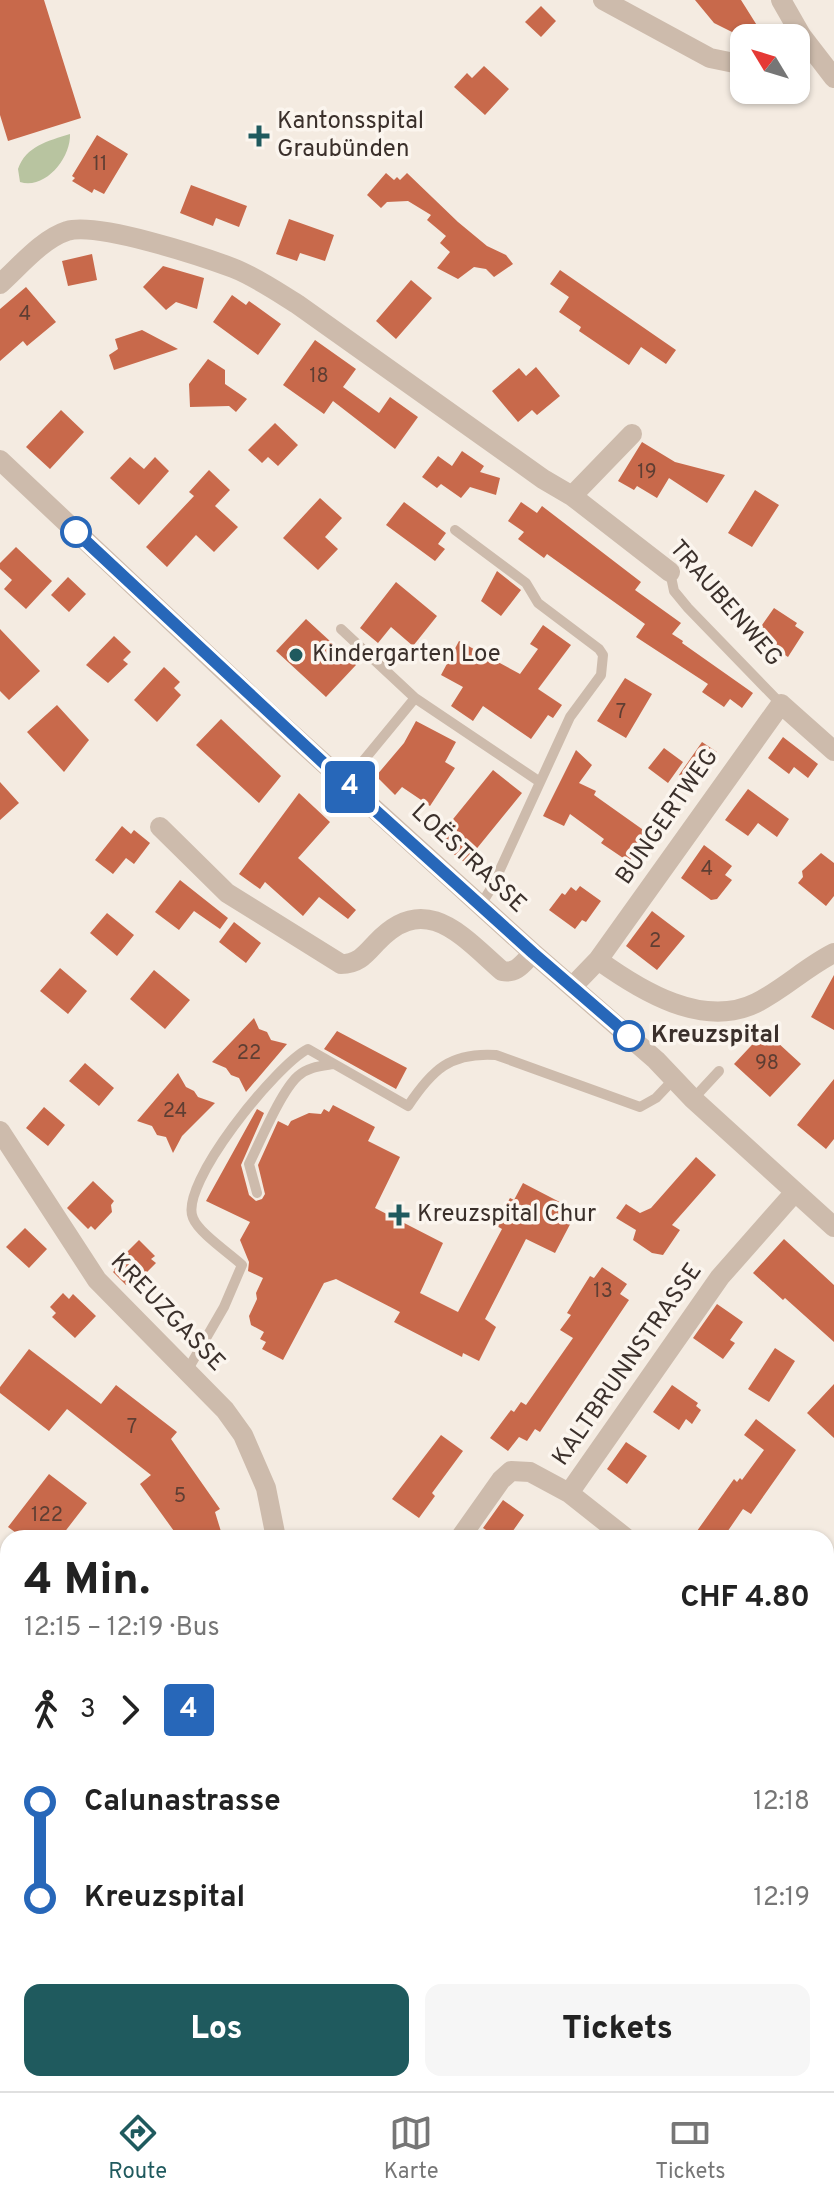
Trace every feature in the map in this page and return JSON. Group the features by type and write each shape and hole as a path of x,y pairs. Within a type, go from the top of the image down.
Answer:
{"street":[{"path":"603,0 710,58 730,62"},
{"path":"781,0 814,54 834,78"},
{"path":"810,56 814,54"},
{"name":"TRAUBENWEG","path":"0,284 48,242 69,230 85,228 234,269 261,281 297,304 543,479 572,496 670,572"},
{"path":"572,496 632,434"},
{"name":"LOËSTRASSE","path":"0,460 345,783 675,1078 693,1099 834,1227"},
{"name":"TRAUBENWEG","path":"781,704 834,751"},
{"name":"BUNGERTWEG","path":"572,987 598,960 781,704"},
{"path":"160,827 227,893 341,964 351,964 361,959 387,932 402,922 422,918 444,923 454,929 502,971 517,969 533,953"},
{"path":"598,960 636,987 667,1000 711,1011 754,1004 834,953"},
{"name":"KREUZGASSE","path":"0,1131 97,1280 225,1410 243,1435 266,1488 274,1530"},
{"name":"KALTBRUNNSTRASSE","path":"466,1530 501,1480 511,1471 530,1472 569,1493 720,1277 795,1192"},
{"path":"569,1493 616,1530"}],"lane":[{"path":"455,530 526,583 538,603 603,655 601,675 570,717 492,887 480,906"},
{"name":"TRAUBENWEG","path":"670,572 674,591 688,608 781,704"},
{"path":"341,629 415,698 540,782"},
{"path":"345,783 415,698"},
{"path":"187,1371 224,1307 242,1265 201,1229 192,1216 191,1201 225,1134 296,1055 308,1049 408,1106 424,1083 445,1064 459,1057 477,1054 496,1055 640,1107 656,1098 675,1078"},
{"path":"257,1193 249,1164 286,1093 298,1076 314,1067 333,1064"},
{"path":"693,1099 719,1071"}],"green space":[{"path":"70,134 66,153 55,170 38,181 20,182 18,169 26,155 39,146"}],"building":[{"path":"0,0 44,0 81,118 8,141 0,115"},
{"path":"695,0 741,0 756,24 730,24 730,31 714,23"},
{"path":"541,6 556,21 541,37 525,22"},
{"path":"484,66 509,89 485,115 454,87 467,73 472,78"},
{"path":"97,135 128,154 104,194 94,189 92,193 72,181"},
{"path":"386,173 394,180 397,177 400,180 407,173 458,222 487,246 506,255 513,264 494,277 486,269 474,267 458,279 437,268 450,252 440,243 446,236 427,220 431,215 408,201 387,202 381,208 367,195"},
{"path":"191,185 247,206 239,227 216,218 213,226 180,213"},
{"path":"289,219 334,235 325,261 300,253 297,261 276,254"},
{"path":"92,254 97,280 68,286 62,261"},
{"path":"163,266 204,278 197,309 176,302 166,310 143,287"},
{"path":"560,270 676,350 666,364 641,347 629,365 579,331 581,327 559,312 569,297 550,284"},
{"path":"411,280 432,298 396,339 376,321"},
{"path":"26,287 56,322 27,346 23,341 0,361 0,309"},
{"path":"232,295 246,305 249,301 281,324 258,355 213,322"},
{"path":"142,330 178,349 114,370 109,355 118,349 115,339"},
{"path":"315,340 356,369 343,387 379,413 390,397 418,417 395,449 333,401 324,414 283,385"},
{"path":"208,359 225,370 225,384 247,399 236,412 229,406 190,407 189,384"},
{"path":"536,367 560,396 537,415 532,410 518,422 492,391 519,368 526,376"},
{"path":"61,410 84,432 50,469 26,447"},
{"path":"275,423 298,445 278,466 268,457 262,463 248,450"},
{"path":"642,442 675,462 725,475 707,503 669,478 657,498 637,486 634,490 618,481"},
{"path":"462,451 484,466 480,472 500,478 496,495 470,487 461,498 441,484 437,488 422,477 438,456 452,466"},
{"path":"130,457 144,469 155,457 169,471 139,505 110,478"},
{"path":"209,470 230,490 215,506 238,527 214,552 196,535 167,567 146,547 194,496 189,492"},
{"path":"755,490 779,505 752,547 728,533"},
{"path":"320,498 342,518 325,537 338,549 318,570 283,538"},
{"path":"404,502 446,533 438,544 445,549 435,561 386,525"},
{"path":"521,502 537,513 542,506 641,582 635,590 681,623 672,634 753,693 742,708 730,699 724,707 702,692 708,684 636,637 645,624 547,554 544,558 518,539 524,532 508,521"},
{"path":"16,547 52,581 26,609 4,589 12,580 0,569 0,563"},
{"path":"497,571 521,590 501,616 481,601"},
{"path":"68,577 86,594 69,612 51,595"},
{"path":"396,582 437,616 413,646 391,627 378,643 360,628"},
{"path":"774,608 797,623 795,626 804,632 788,657 755,635"},
{"path":"306,619 356,665 326,697 276,651"},
{"path":"543,625 571,645 538,689 562,705 553,718 548,715 531,739 483,706 473,721 451,706 463,687 441,675 459,641 520,674 538,649 530,644"},
{"path":"0,629 40,671 9,700 0,691"},
{"path":"114,636 131,652 123,660 128,664 108,683 86,665"},
{"path":"164,667 180,682 174,688 181,695 157,722 134,700"},
{"path":"625,678 652,694 626,738 597,721"},
{"path":"57,705 89,740 64,772 27,732"},
{"path":"221,719 281,776 259,803 196,745"},
{"path":"416,721 456,742 445,762 455,768 430,806 402,787 395,795 376,776 404,743"},
{"path":"783,737 818,764 808,778 794,767 789,774 768,758"},
{"path":"702,742 717,752 693,785 679,775"},
{"path":"664,748 683,762 668,783 648,768"},
{"path":"576,750 592,765 579,783 596,791 594,795 649,834 629,862 601,843 604,839 570,814 564,826 543,816"},
{"path":"493,770 522,793 465,863 436,840"},
{"path":"0,782 19,803 0,820"},
{"path":"748,789 789,819 777,837 758,823 748,836 725,820"},
{"path":"299,793 330,822 298,858 356,910 348,919 319,897 303,916 265,882 260,889 239,874"},
{"path":"122,826 131,834 134,830 150,843 134,864 126,858 113,874 95,860"},
{"path":"704,845 732,866 725,875 732,880 717,899 711,900 681,878"},
{"path":"821,853 834,863 834,896 826,906 798,883 803,877 802,871"},
{"path":"180,880 228,918 220,929 194,911 179,930 155,912"},
{"path":"580,886 601,901 586,922 582,920 575,929 549,910 562,893 565,895 571,887 576,891"},
{"path":"652,911 685,936 657,970 626,946"},
{"path":"107,913 134,935 117,956 90,933"},
{"path":"234,922 261,943 246,963 219,942"},
{"path":"60,968 87,991 68,1014 40,991"},
{"path":"154,970 190,1000 165,1029 130,999"},
{"path":"834,975 834,1030 811,1017"},
{"path":"254,1018 259,1029 267,1032 271,1040 287,1044 246,1092 239,1078 212,1062"},
{"path":"337,1031 407,1068 396,1089 324,1049"},
{"path":"765,1031 801,1064 770,1097 734,1064"},
{"path":"85,1063 114,1088 99,1106 69,1081"},
{"path":"178,1073 186,1087 198,1097 215,1103 182,1136 173,1153 166,1137 157,1135 152,1126 137,1121"},
{"path":"834,1079 834,1139 826,1149 797,1125"},
{"path":"333,1105 375,1127 368,1141 400,1157 375,1208 443,1243 420,1293 458,1312 502,1229 495,1225 510,1198 514,1200 523,1183 577,1211 555,1253 526,1239 485,1319 496,1327 479,1361 463,1353 462,1357 394,1322 400,1312 336,1279 324,1283 283,1360 262,1349 266,1342 260,1339 264,1332 251,1325 249,1316 263,1278 248,1271 249,1262 240,1240 250,1222 206,1201 257,1109 264,1113 241,1165 249,1195 256,1201 265,1194 258,1165 278,1121 288,1126 291,1121 309,1113 321,1114 324,1109 329,1112"},
{"path":"44,1107 65,1125 48,1146 26,1128"},
{"path":"696,1157 716,1175 672,1225 680,1230 663,1255 652,1253 633,1240 636,1230 616,1218 626,1204 640,1213 651,1208"},
{"path":"93,1181 114,1201 112,1212 95,1230 91,1226 88,1229 67,1208"},
{"path":"25,1228 47,1249 29,1268 6,1247"},
{"path":"784,1239 834,1285 834,1342 753,1273"},
{"path":"139,1240 155,1256 151,1259 156,1263 138,1281 133,1277 126,1285 112,1267"},
{"path":"602,1267 627,1284 620,1294 629,1300 540,1432 535,1429 527,1441 519,1437 508,1451 490,1438 511,1410 514,1412 521,1402 526,1405 573,1338 560,1330 590,1276 594,1278"},
{"path":"63,1293 69,1299 73,1294 96,1316 75,1338 52,1317 56,1313 50,1307"},
{"path":"717,1304 743,1322 730,1340 735,1343 723,1359 693,1338"},
{"path":"775,1348 795,1361 769,1402 748,1389"},
{"path":"29,1349 101,1404 116,1385 177,1432 171,1439 220,1509 215,1512 221,1530 173,1530 140,1484 151,1475 67,1409 49,1431 0,1393 0,1387"},
{"path":"834,1384 834,1438 807,1413"},
{"path":"672,1385 698,1403 696,1406 701,1410 692,1424 686,1419 679,1430 653,1412"},
{"path":"756,1419 796,1450 751,1514 743,1509 729,1530 698,1530 734,1479 737,1482 740,1478 742,1480 764,1450 744,1435"},
{"path":"441,1435 463,1451 432,1493 435,1496 419,1518 392,1499"},
{"path":"626,1442 647,1456 627,1484 607,1469"},
{"path":"49,1474 87,1503 66,1530 12,1530 8,1527"},
{"path":"503,1500 524,1515 514,1530 483,1528"}],"bus line":[{"name":"4","path":"76,532 345,783 629,1036"}],"place":[{"name":"Kantonsspital Graubünden","path":"259,136"},
{"name":"Kindergarten Loe","path":"296,655"},
{"name":"Kreuzspital","path":"629,1036"},
{"name":"Kreuzspital Chur","path":"399,1215"}]}
